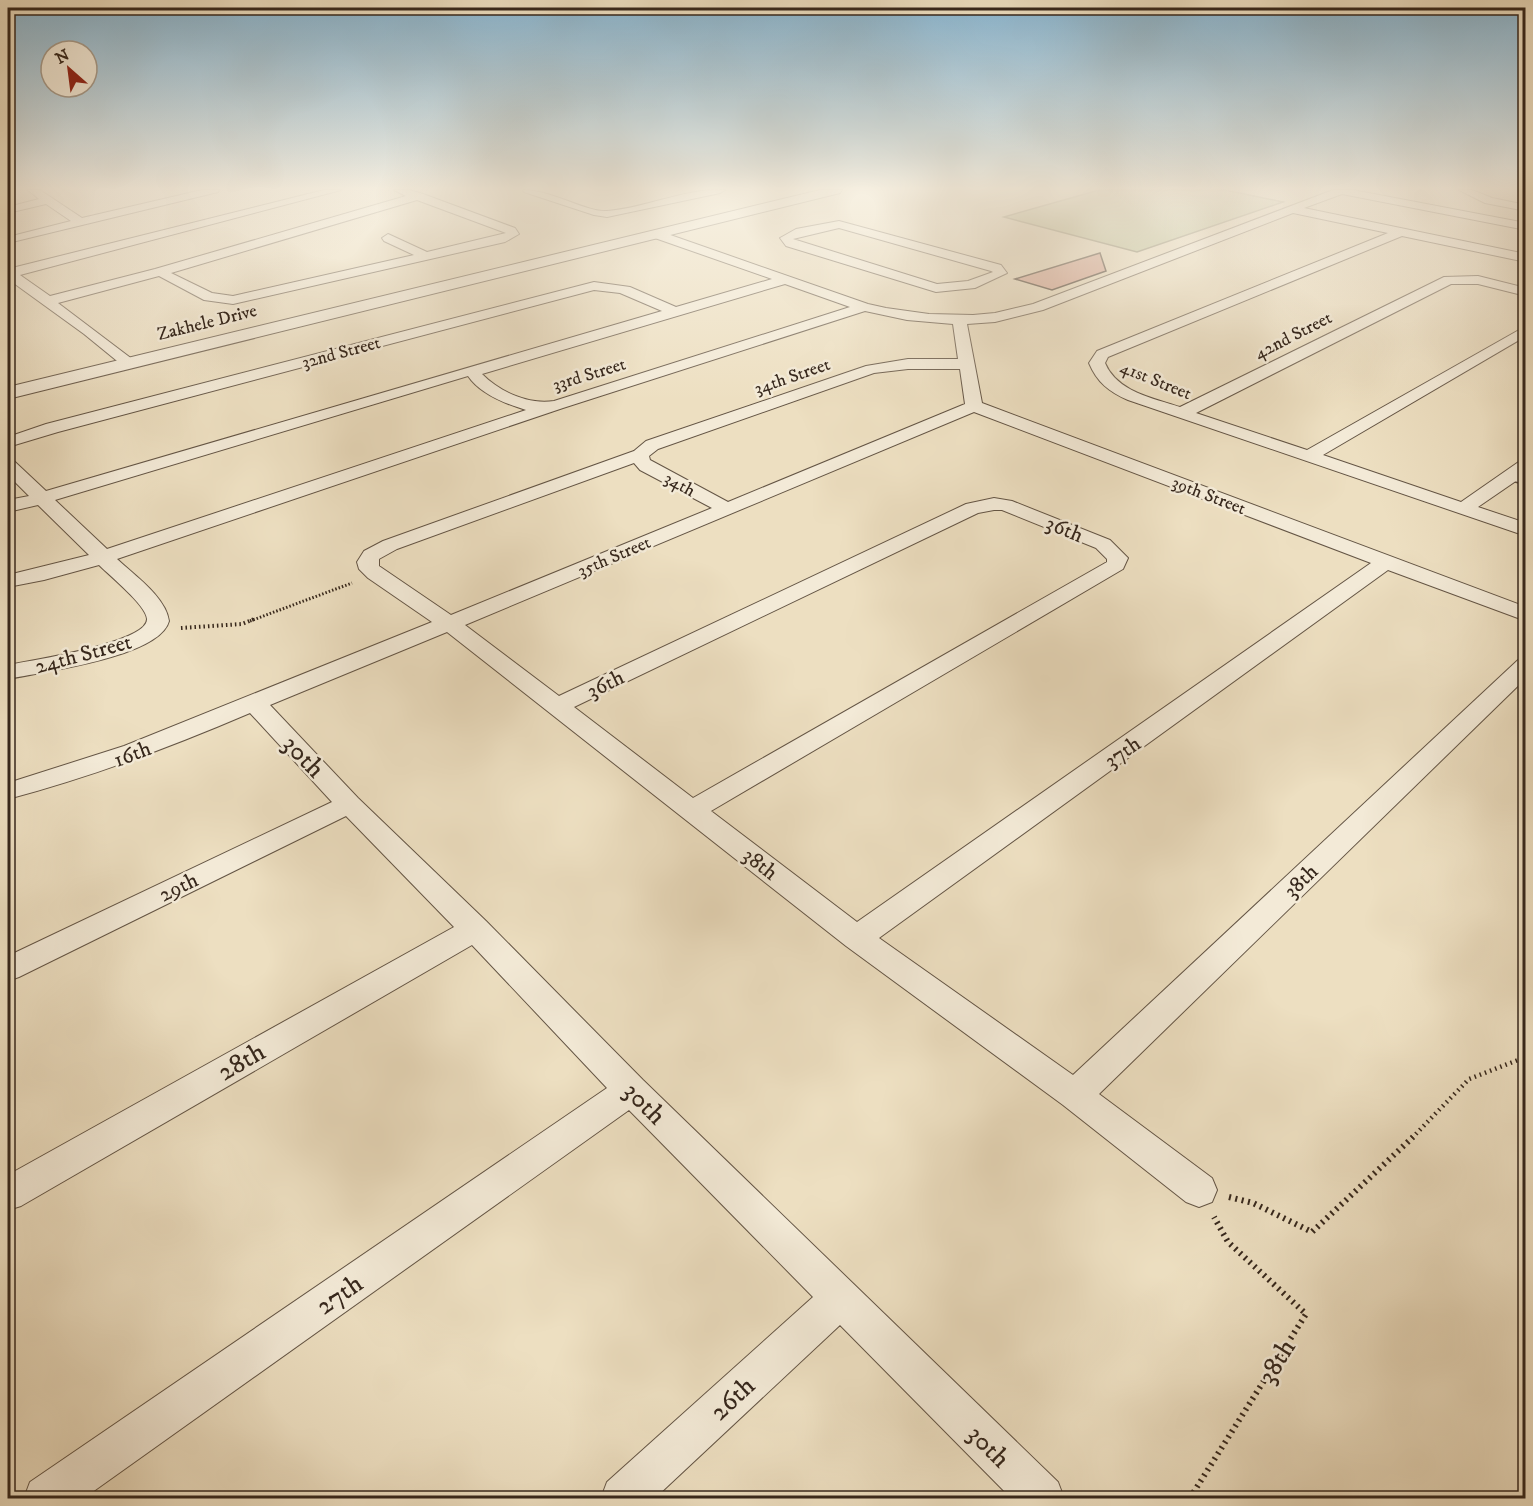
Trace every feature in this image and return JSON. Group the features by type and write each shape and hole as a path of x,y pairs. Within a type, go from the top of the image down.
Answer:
{"street":[{"path":"8,273 58,260"},
{"path":"48,302 200,260"},
{"path":"160,272 209,297 225,300 407,260"},
{"name":"Zakhele Drive","path":"8,393 547,260"},
{"path":"732,260 864,307 897,315 951,307 996,318 1024,312 1161,260"},
{"path":"820,265 836,260"},
{"path":"844,260 926,285 951,307 974,406"},
{"path":"951,307 970,285 1001,273 996,268 969,260"},
{"name":"41st Street","path":"1332,260 1102,354 1097,363 1101,376 1109,385 1131,395 1526,530"},
{"path":"308,269 328,278"},
{"name":"33rd Street","path":"800,271 784,278 478,368 474,373 478,381 519,403 543,407 557,405 864,307"},
{"path":"8,273 127,362"},
{"name":"42nd Street","path":"1182,412 1449,280 1478,280 1526,291"},
{"name":"32nd Street","path":"8,442 52,428 594,286 612,286 622,289 674,311"},
{"path":"1310,456 1526,330"},
{"name":"34th Street","path":"375,574 367,562 378,550 640,455 652,445 872,369 908,364 965,364"},
{"path":"8,506 40,499 478,368"},
{"path":"8,581 69,568 104,557 557,405"},
{"name":"35th Street","path":"252,702 451,625 974,406"},
{"name":"39th Street","path":"974,406 1526,615"},
{"name":"34th","path":"640,455 641,461 646,466 726,508"},
{"path":"8,465 40,499 104,557 157,612 159,621 156,628"},
{"path":"1464,508 1517,480 1526,465"},
{"name":"36th","path":"557,706 973,508 994,504 1005,505 1103,544 1118,558 1116,565 693,810"},
{"name":"37th","path":"857,938 1386,562"},
{"name":"38th","path":"375,574 451,625 857,938 1075,1095 1199,1190"},
{"name":"24th Street","path":"8,672 123,646 147,636 156,628"},
{"name":"38th","path":"1075,1095 1526,665"},
{"name":"16th","path":"8,791 95,767 145,749 252,702"},
{"name":"30th","path":"252,702 349,804 475,929 631,1090 1042,1498"},
{"name":"29th","path":"8,969 349,804"},
{"name":"28th","path":"8,1194 475,929"},
{"name":"27th","path":"46,1498 631,1090"},
{"name":"26th","path":"623,1498 840,1298"}],"path":[{"path":"156,628 220,627 242,624 375,574"},
{"path":"1199,1190 1253,1203 1312,1232 1410,1140 1469,1079 1526,1057"},
{"name":"38th","path":"1190,1498 1306,1314 1228,1242 1199,1190"}],"building":[{"path":"1076,260 1102,260 1106,271 1052,290 1015,279"}]}
